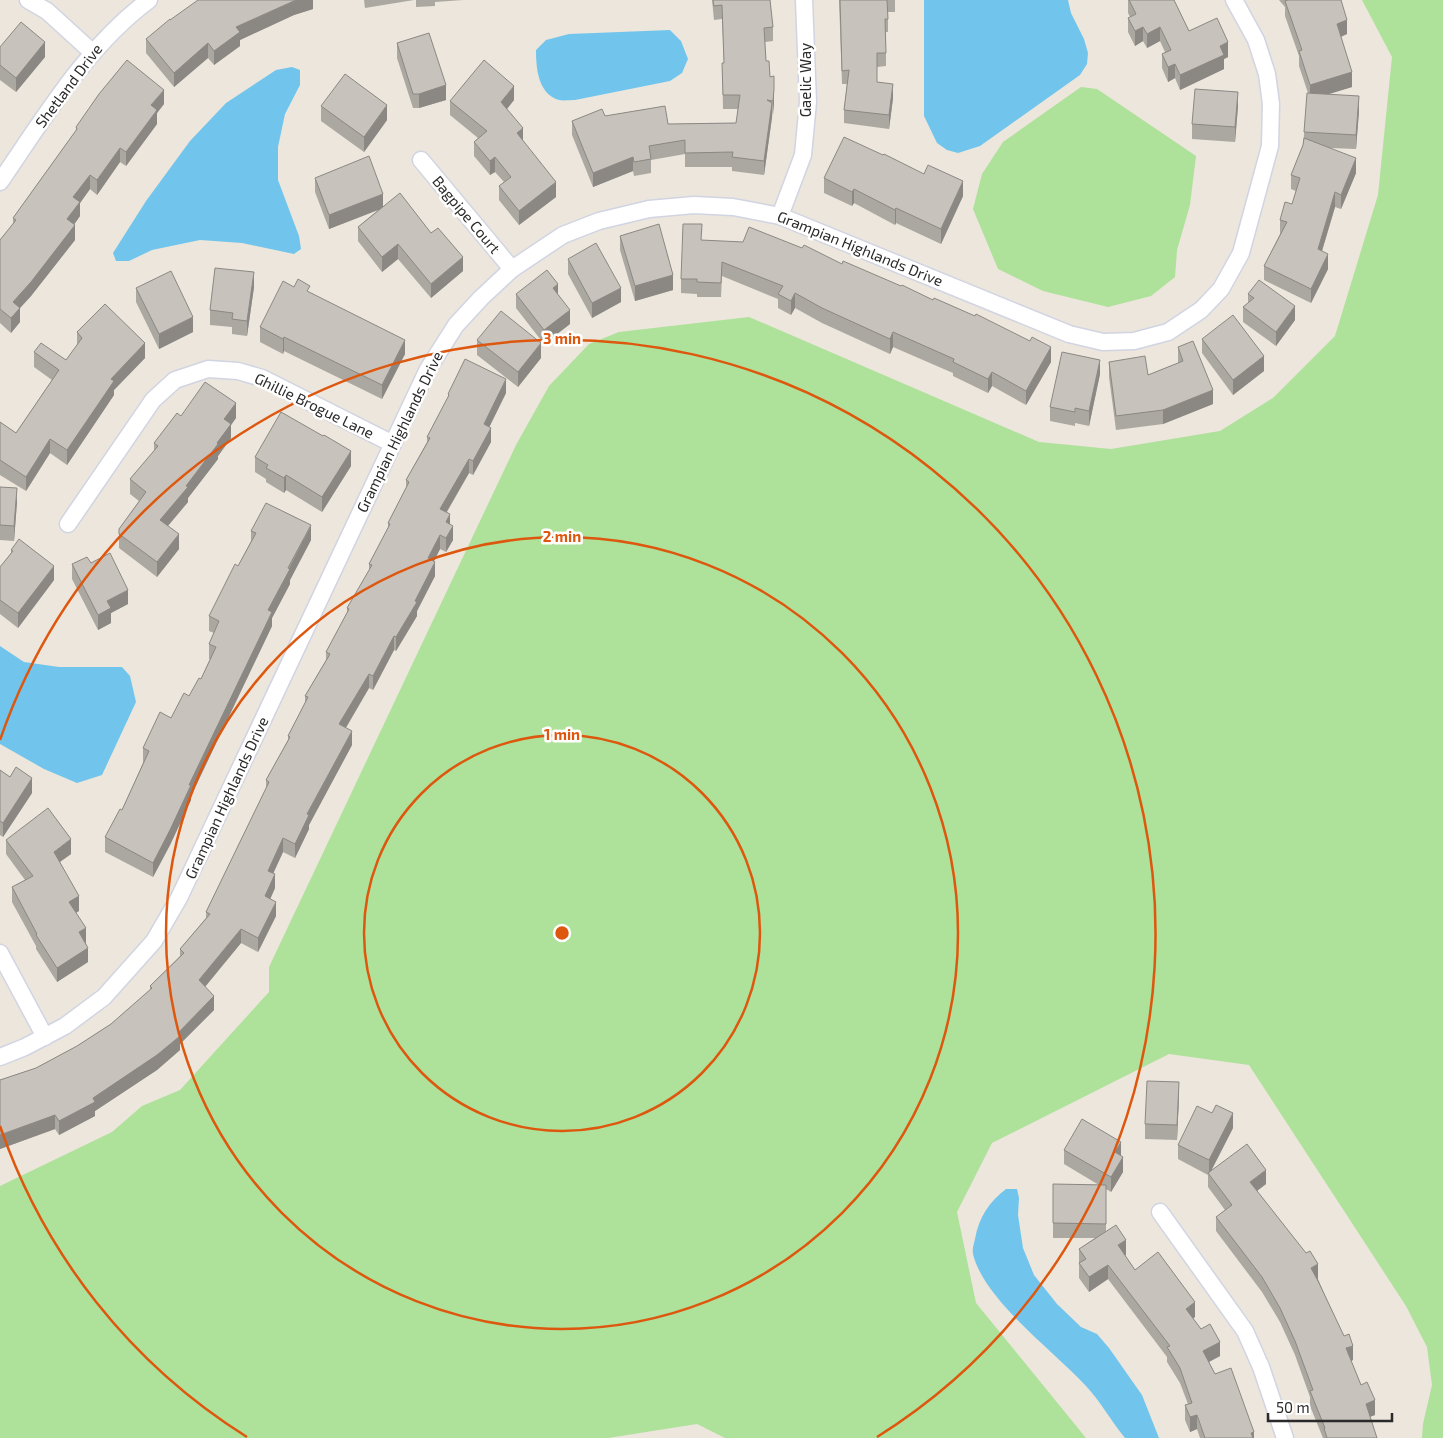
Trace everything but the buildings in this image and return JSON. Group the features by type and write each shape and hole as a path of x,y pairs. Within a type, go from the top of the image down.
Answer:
{"street":[{"path":"28,0 47,11 92,52"},
{"name":"Shetland Drive","path":"0,182 92,52 133,12 150,0"},
{"name":"Gaelic Way","path":"780,216 803,155 808,102 804,0"},
{"name":"Grampian Highlands Drive","path":"0,1057 25,1047 65,1026 104,997 154,941 174,907 428,369 456,325 512,269 563,235 599,221 649,209 694,205 733,207 780,216 1069,334 1103,342 1134,341 1168,332 1201,310 1221,289 1241,253 1270,146 1271,104 1267,74 1256,40 1234,0"},
{"name":"Bagpipe Court","path":"420,160 512,269"},
{"name":"Ghillie Brogue Lane","path":"68,524 153,400 175,380 208,369 238,371 262,378 393,444"},
{"path":"0,953 45,1037"},
{"path":"1160,1212 1245,1331 1261,1367 1285,1438"}],"green space":[{"path":"1362,0 1443,0 1443,1438 1422,1438 1423,1424 1432,1385 1427,1347 1406,1306 1249,1065 1169,1054 992,1143 957,1212 976,1303 1086,1438 725,1438 697,1424 608,1438 0,1438 0,1186 112,1132 142,1106 180,1090 269,992 269,967 516,445 549,386 589,344 619,332 749,317 1039,442 1111,449 1220,431 1273,398 1335,336 1378,195 1392,57"},
{"path":"1081,87 1097,89 1196,156 1190,205 1177,250 1175,277 1151,296 1108,307 1043,291 998,269 973,209 982,174 1003,142"}],"water":[{"path":"924,0 1068,0 1071,13 1084,39 1088,53 1087,64 1080,75 980,146 958,153 947,150 937,143 924,116"},
{"path":"670,30 681,41 688,59 682,73 670,81 575,100 559,100 552,97 542,86 538,72 536,50 546,40 569,34"},
{"path":"292,67 300,70 300,85 285,114 278,147 278,180 299,236 301,249 294,254 242,243 200,240 152,250 129,261 116,261 113,253 146,201 190,141 226,103 276,70"},
{"path":"0,646 24,662 59,667 122,667 130,676 136,702 102,775 77,783 44,769 0,744"},
{"path":"1006,1189 1017,1189 1019,1198 1018,1215 1023,1248 1034,1275 1057,1304 1081,1327 1097,1334 1109,1348 1142,1395 1159,1438 1125,1438 1091,1392 1005,1307 991,1289 980,1271 973,1254 973,1246 979,1224 986,1211"}]}
